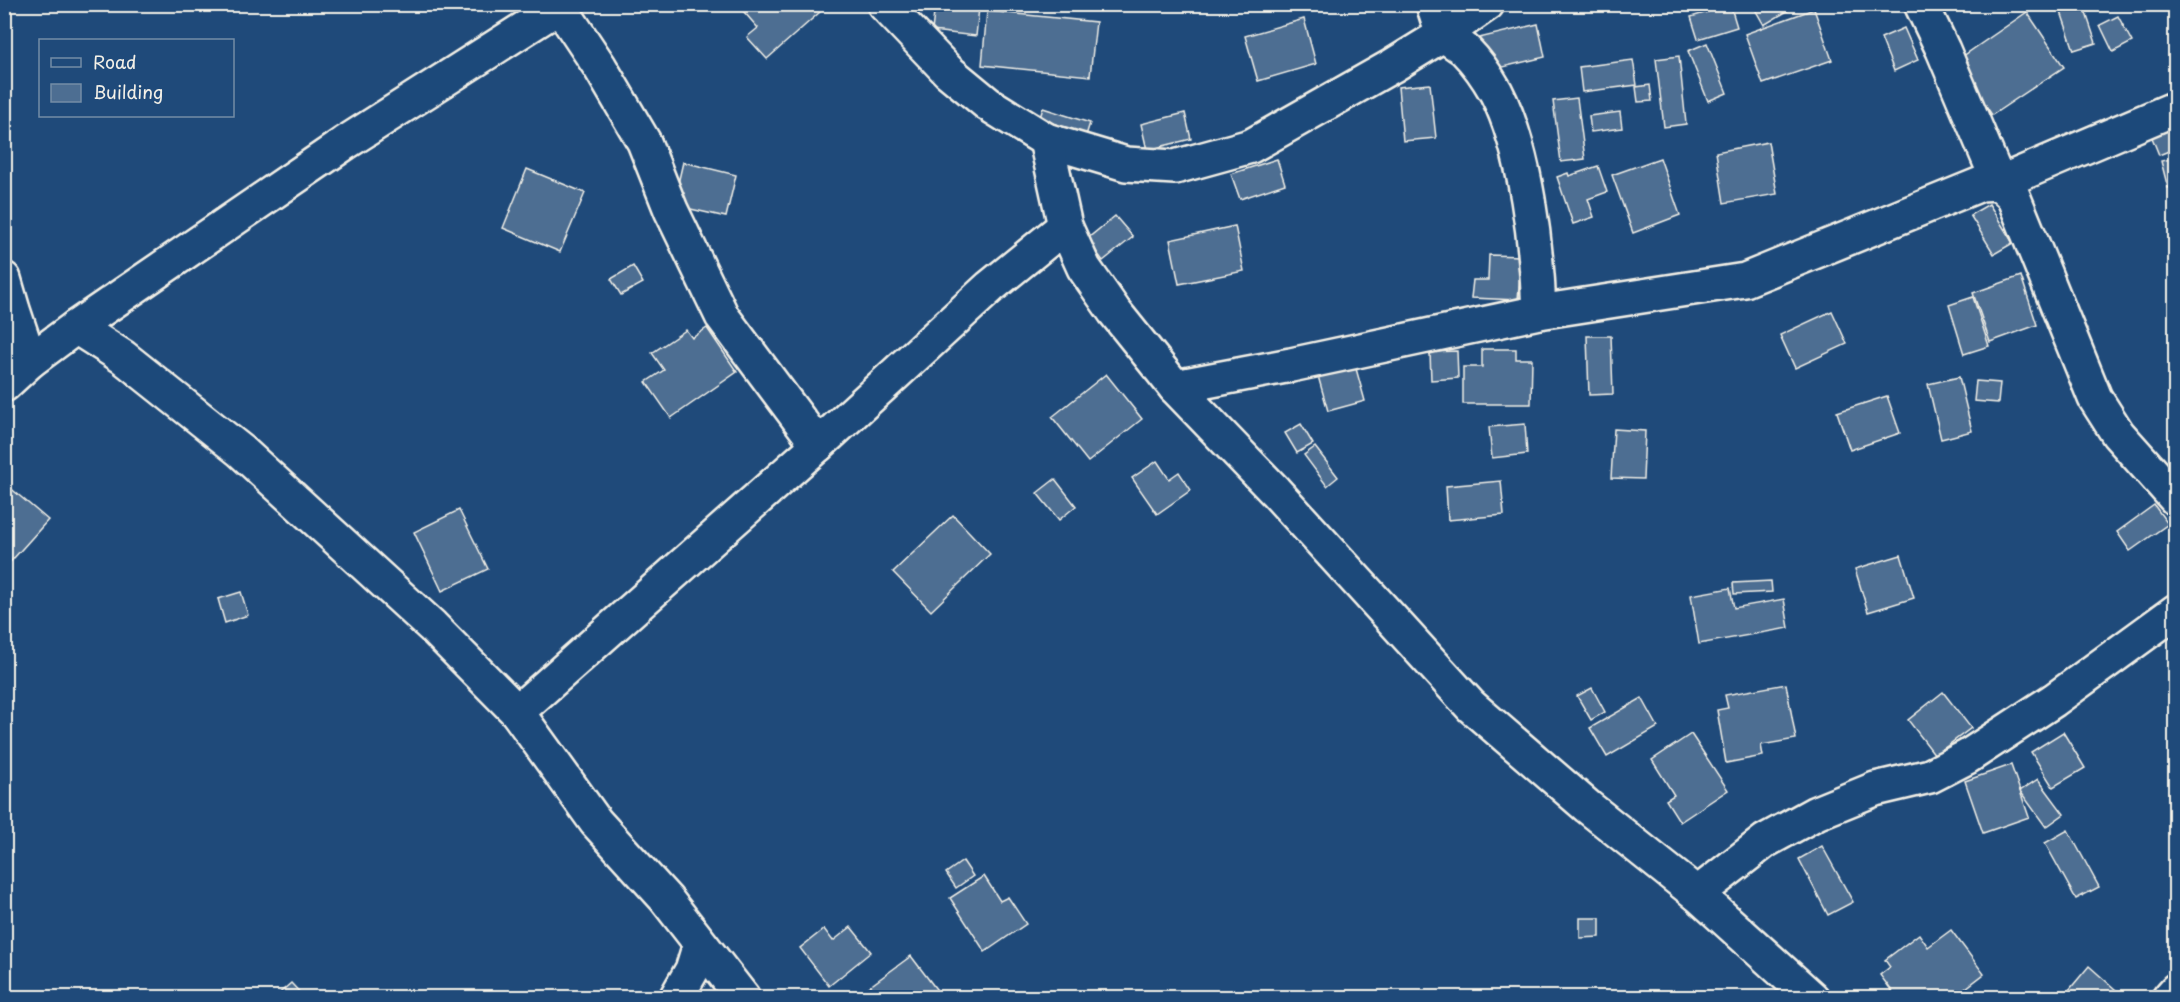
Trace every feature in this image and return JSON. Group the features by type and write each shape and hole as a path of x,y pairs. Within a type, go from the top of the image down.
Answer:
{"street":[{"path":"884,4 948,71 988,104 1046,140 1126,164 1175,167 1251,146 1444,34 1487,4"},
{"path":"1432,4 1444,34 1466,51 1496,93 1514,139 1534,242 1538,270 1539,312"},
{"path":"1921,4 1999,183 2013,196 2095,398 2118,434 2175,499"},
{"path":"4,385 76,327 345,142 561,6 644,142 671,210 722,316 818,445"},
{"path":"1175,387 1292,365 1539,312 1745,280 1981,184 1999,183 2175,108"},
{"path":"1046,140 1065,226 1083,268 1175,387 1275,491 1471,706 1588,807 1696,894 1812,998"},
{"path":"517,712 818,445 990,287 1065,226"},
{"path":"4,279 30,362"},
{"path":"76,327 123,357 241,452 432,627 517,712 596,822 666,899 742,996"},
{"path":"1696,894 1765,841 1816,813 1875,789 1930,776 1967,757 2054,700 2175,611"},
{"path":"676,998 692,970 700,944"},
{"path":"2169,998 2175,990"},
{"path":"699,998 712,994 742,996"}],"building":[{"path":"737,4 813,4 820,12 767,59 747,37 758,28"},
{"path":"935,4 979,8 976,36 932,31"},
{"path":"1706,4 1730,4 1737,27 1698,39 1691,17 1708,12"},
{"path":"1752,4 1799,4 1764,25"},
{"path":"2083,4 2096,43 2074,50 2059,6"},
{"path":"1814,9 1832,60 1763,84 1745,34"},
{"path":"987,11 1096,22 1090,76 982,65"},
{"path":"2027,12 2064,67 1992,115 1956,61"},
{"path":"2118,16 2132,42 2113,52 2100,25"},
{"path":"1304,19 1316,64 1258,81 1245,36"},
{"path":"1538,24 1545,57 1486,71 1479,38"},
{"path":"1904,28 1918,60 1894,71 1881,38"},
{"path":"1707,43 1727,93 1708,101 1688,51"},
{"path":"1679,56 1686,124 1664,127 1656,59"},
{"path":"1633,60 1637,85 1582,92 1579,67"},
{"path":"1430,84 1436,138 1403,141 1398,87"},
{"path":"1650,85 1652,101 1638,102 1636,87"},
{"path":"1577,98 1585,159 1561,162 1553,101"},
{"path":"1043,108 1090,123 1083,145 1036,130"},
{"path":"1620,112 1622,128 1591,132 1589,116"},
{"path":"1185,113 1191,139 1147,150 1141,124"},
{"path":"2167,129 2176,148 2159,155 2151,135"},
{"path":"1768,142 1777,194 1724,203 1716,152"},
{"path":"1660,158 1680,215 1633,233 1612,175"},
{"path":"2176,158 2176,186 2168,188 2161,161"},
{"path":"1277,159 1285,184 1240,199 1231,174"},
{"path":"683,162 736,175 726,217 673,205"},
{"path":"1598,166 1607,192 1588,199 1594,217 1573,224 1557,177 1568,173 1569,176"},
{"path":"527,169 585,193 560,252 503,228"},
{"path":"1989,204 2013,243 1994,254 1970,215"},
{"path":"1115,216 1133,237 1103,261 1087,239"},
{"path":"1235,226 1244,271 1179,284 1170,240"},
{"path":"1489,255 1521,256 1518,300 1471,298 1473,280 1488,280"},
{"path":"633,266 643,283 621,295 611,279"},
{"path":"2021,276 2037,325 1990,342 1973,293"},
{"path":"1973,297 1989,346 1964,354 1949,305"},
{"path":"1832,311 1847,344 1795,368 1780,335"},
{"path":"707,328 737,372 671,418 646,382 664,370 652,353 686,330 692,338"},
{"path":"1587,336 1611,336 1613,394 1589,395"},
{"path":"1482,349 1516,349 1516,359 1532,359 1531,404 1463,404 1463,367 1482,367"},
{"path":"1457,351 1458,378 1431,380 1430,352"},
{"path":"1355,365 1365,401 1328,411 1318,376"},
{"path":"1106,374 1142,419 1088,462 1052,417"},
{"path":"1959,377 1972,431 1941,439 1928,384"},
{"path":"1976,381 2000,383 1998,403 1974,401"},
{"path":"1887,396 1900,433 1850,450 1837,412"},
{"path":"1301,424 1313,444 1297,453 1285,433"},
{"path":"1525,424 1527,454 1492,458 1489,427"},
{"path":"1614,429 1645,431 1643,479 1611,478"},
{"path":"1315,447 1338,477 1327,486 1304,455"},
{"path":"1157,461 1169,479 1179,472 1191,490 1157,514 1132,478"},
{"path":"1055,479 1076,506 1059,520 1037,493"},
{"path":"1501,481 1504,515 1448,520 1446,486"},
{"path":"8,486 48,520 4,569 4,490"},
{"path":"2154,505 2168,524 2130,551 2117,532"},
{"path":"459,510 488,569 442,591 414,532"},
{"path":"953,515 990,554 931,611 893,572"},
{"path":"1901,555 1914,598 1868,612 1855,569"},
{"path":"1771,581 1772,592 1734,594 1733,583"},
{"path":"1730,588 1734,608 1784,599 1789,628 1699,644 1691,595"},
{"path":"241,592 248,615 225,623 218,599"},
{"path":"1786,684 1796,739 1761,745 1763,756 1726,763 1717,710 1728,708 1725,695"},
{"path":"1592,688 1605,712 1591,720 1577,696"},
{"path":"1943,692 1971,728 1935,755 1908,720"},
{"path":"1642,698 1658,727 1607,757 1590,728"},
{"path":"2063,732 2085,768 2053,787 2031,752"},
{"path":"1691,734 1728,790 1680,822 1666,800 1674,795 1652,760"},
{"path":"2011,765 2029,817 1983,833 1965,781"},
{"path":"2038,779 2064,814 2046,827 2020,791"},
{"path":"2068,830 2099,887 2076,899 2045,843"},
{"path":"1822,846 1853,902 1828,915 1799,859"},
{"path":"963,861 973,876 956,888 946,873"},
{"path":"984,876 1000,901 1008,897 1026,924 985,952 950,898"},
{"path":"1580,918 1600,918 1600,937 1580,938"},
{"path":"851,927 871,952 829,986 800,948 824,929 833,941"},
{"path":"1951,930 1984,974 1953,998 1897,998 1880,975 1890,967 1885,960 1919,934 1928,947"},
{"path":"911,956 939,993 933,998 854,998"},
{"path":"2089,966 2125,998 2078,998 2069,990"},
{"path":"291,983 305,998 274,998"}]}
